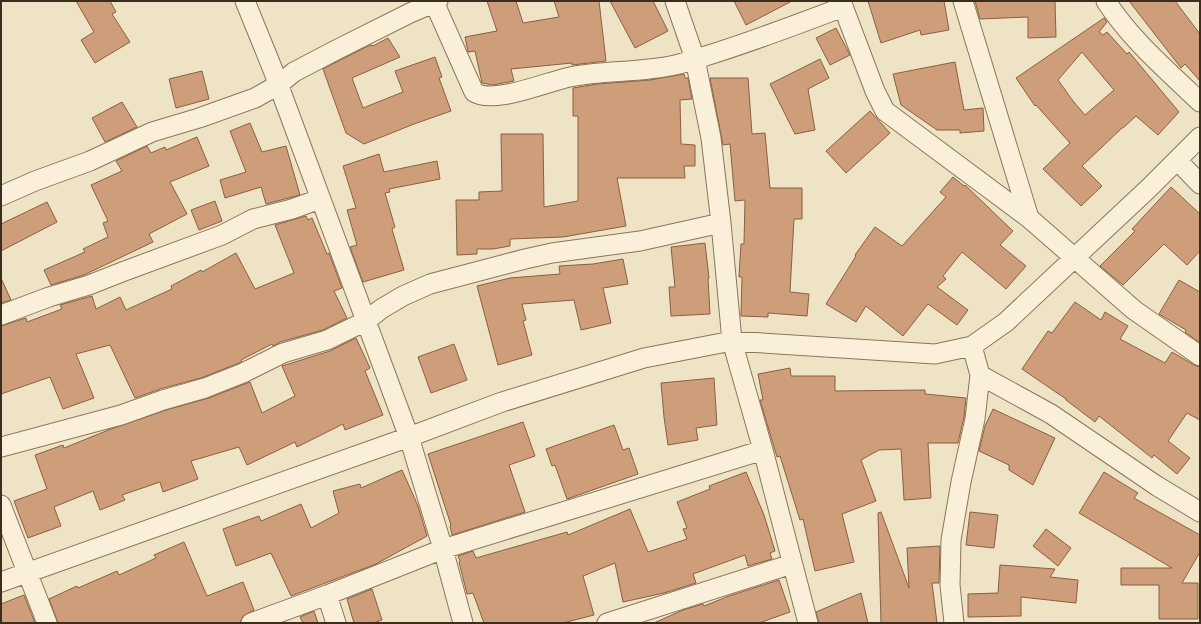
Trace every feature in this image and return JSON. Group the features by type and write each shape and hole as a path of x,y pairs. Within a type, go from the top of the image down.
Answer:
{"street":[{"path":"245,1 278,85 409,437 443,549 463,623"},
{"path":"675,1 695,59 711,138 721,223 732,341 763,450 808,623"},
{"path":"963,1 1030,218"},
{"path":"1106,1 1134,38 1200,102"},
{"path":"1,196 35,181 90,161 152,132 199,118 255,98 278,85 294,72 365,34 436,2 474,92 479,95 490,96 514,93 571,77 640,71 675,65 775,33 842,4 875,91 885,111 1030,218 1134,310 1200,356"},
{"path":"1,582 409,437 502,402 644,358 732,341 935,354 972,346 1006,322 1075,258 1200,137"},
{"path":"1177,160 1200,184"},
{"path":"1,315 49,297 89,285 222,236 253,219 292,209 320,199"},
{"path":"1,447 120,415 163,400 205,388 243,373 283,353 327,340 366,321 381,309 403,296 430,284 464,274 552,253 640,241 721,223"},
{"path":"954,623 950,585 951,540 961,482 975,420 980,375 972,346"},
{"path":"980,375 1051,414 1157,486 1200,512"},
{"path":"251,623 327,595 443,549 763,450"},
{"path":"1,505 47,623"},
{"path":"607,623 792,564"},
{"path":"327,595 336,623"}],"building":[{"path":"76,1 110,1 116,12 112,14 130,42 95,63 81,40 94,32"},
{"path":"487,1 516,1 523,23 559,17 554,1 599,1 606,61 511,69 514,81 493,85 482,83 475,51 468,52 465,37 497,31"},
{"path":"610,1 653,1 668,31 635,48"},
{"path":"734,1 792,1 746,25"},
{"path":"868,1 944,1 949,30 921,35 920,30 881,43"},
{"path":"975,1 1055,1 1056,37 1028,38 1028,17 980,19"},
{"path":"1129,1 1175,1 1200,34 1200,81 1185,64 1181,68"},
{"path":"1104,18 1107,22 1099,32 1103,35 1107,32 1127,54 1129,52 1179,112 1158,135 1136,116 1082,166 1102,186 1081,206 1043,169 1070,143 1036,105 1035,106 1016,78","holes":["1082,52 1114,90 1085,115 1058,80"]},
{"path":"836,28 850,55 830,65 816,38"},
{"path":"388,38 400,57 352,78 363,108 403,92 395,71 435,57 442,77 439,78 451,111 364,144 346,133 323,69 368,46 373,46"},
{"path":"820,59 829,78 808,89 815,130 795,134 770,84"},
{"path":"955,62 964,110 983,108 984,131 960,133 960,130 937,130 901,105 893,74"},
{"path":"202,71 209,99 176,108 169,79"},
{"path":"684,74 685,78 688,78 692,99 680,100 681,144 695,145 695,166 684,166 685,178 617,178 626,226 563,237 510,239 510,246 493,249 477,249 477,254 457,255 456,200 479,200 479,192 502,191 501,134 543,134 544,207 578,201 578,116 573,116 573,88 597,84 650,80"},
{"path":"710,78 748,78 752,134 765,133 770,188 802,188 802,219 794,219 790,292 809,294 807,316 768,313 768,317 741,316 742,277 739,277 741,244 744,244 745,200 735,201 730,144 723,145"},
{"path":"122,102 137,127 105,142 92,118"},
{"path":"870,111 890,133 846,173 826,151"},
{"path":"250,123 262,152 286,146 300,195 266,204 261,187 225,198 220,180 246,172 230,131"},
{"path":"197,137 209,166 170,182 187,214 149,234 153,242 84,275 51,285 44,270 85,252 83,249 108,237 103,223 108,221 91,185 122,171 116,161 147,146 151,153 165,147 166,150"},
{"path":"379,154 384,172 437,161 440,179 389,189 390,192 385,193 395,227 392,229 404,270 363,282 350,247 357,245 347,210 356,208 343,166"},
{"path":"953,177 964,186 965,185 1013,231 1000,245 1026,266 1006,289 962,252 943,276 946,279 937,287 968,310 957,325 928,304 903,336 866,306 856,322 826,304 856,256 855,255 875,227 902,246 946,197 940,192"},
{"path":"1171,187 1200,214 1200,251 1187,265 1164,244 1123,285 1100,266 1135,231 1132,229"},
{"path":"215,201 222,221 199,230 191,210"},
{"path":"47,202 57,222 1,251 1,224"},
{"path":"306,216 308,220 312,218 327,254 329,253 342,288 334,291 347,318 323,330 280,342 273,346 272,344 241,360 242,361 239,363 201,378 160,389 135,398 110,345 76,354 94,398 63,409 50,377 1,394 1,326 26,318 27,322 62,309 60,305 92,296 96,309 120,297 126,310 172,289 171,286 201,270 202,272 236,253 255,289 294,273 275,225"},
{"path":"705,243 709,278 710,314 671,316 669,287 675,287 671,247"},
{"path":"623,259 628,284 603,288 611,323 581,330 574,300 522,304 526,320 523,321 532,355 498,365 477,286 510,278 560,274 559,266 593,264"},
{"path":"1,278 11,300 1,303"},
{"path":"1179,280 1200,292 1200,343 1185,332 1186,330 1159,314"},
{"path":"1075,302 1101,320 1105,312 1128,326 1120,339 1165,363 1172,352 1200,367 1200,420 1187,413 1168,441 1190,458 1177,474 1154,455 1152,458 1099,416 1095,422 1066,399 1022,369 1048,331 1052,333"},
{"path":"356,338 370,368 365,371 383,415 345,430 343,424 297,447 295,442 247,465 239,447 191,461 198,479 163,492 160,482 122,495 125,500 100,510 93,491 54,507 61,526 28,538 14,501 47,489 35,455 63,445 64,448 111,429 166,410 209,398 250,382 262,413 295,396 282,366 330,351"},
{"path":"454,344 467,380 431,393 418,357"},
{"path":"790,368 791,376 835,376 835,391 925,390 925,394 966,398 964,417 958,443 928,443 931,498 904,500 901,449 879,450 861,460 876,501 842,514 854,562 815,571 803,519 800,520 780,456 777,457 760,400 763,400 758,374"},
{"path":"714,378 717,425 696,428 698,440 668,445 661,383"},
{"path":"993,409 1055,438 1033,485 1009,470 1009,465 979,451 985,426"},
{"path":"523,422 535,456 509,465 525,512 452,535 451,525 428,454"},
{"path":"614,425 623,450 629,448 638,474 567,499 555,465 552,466 546,449"},
{"path":"402,470 418,506 427,536 376,564 291,596 271,553 236,566 223,529 259,516 261,521 301,504 311,528 339,513 333,491 360,484 361,488"},
{"path":"746,472 764,515 775,551 770,553 772,559 748,566 745,555 693,574 696,583 664,593 623,602 615,563 583,576 594,615 563,623 484,623 473,593 467,594 458,556 473,551 476,558 567,532 568,535 630,509 648,552 687,539 683,529 687,528 677,502 710,489 709,486"},
{"path":"1104,472 1138,493 1134,498 1200,535 1200,552 1182,583 1198,583 1198,619 1159,619 1159,585 1121,585 1121,568 1172,568 1079,513"},
{"path":"881,512 909,588 907,548 940,546 939,583 932,583 937,623 881,623 878,513"},
{"path":"970,512 998,515 994,548 966,545"},
{"path":"1046,529 1071,548 1058,566 1033,546"},
{"path":"184,542 207,596 243,582 254,610 243,616 240,623 58,623 49,599 77,586 78,588 117,571 119,575 156,558 154,555"},
{"path":"1000,565 1055,569 1050,577 1078,580 1076,603 1021,597 1021,616 968,617 968,594 998,593"},
{"path":"779,580 790,612 759,623 654,623 683,610 703,604 704,606 729,596"},
{"path":"372,589 382,620 373,623 354,623 347,599"},
{"path":"861,593 868,623 819,623 816,612"},
{"path":"24,595 35,623 1,623 1,604"},
{"path":"314,611 318,623 303,623 300,617"}]}
